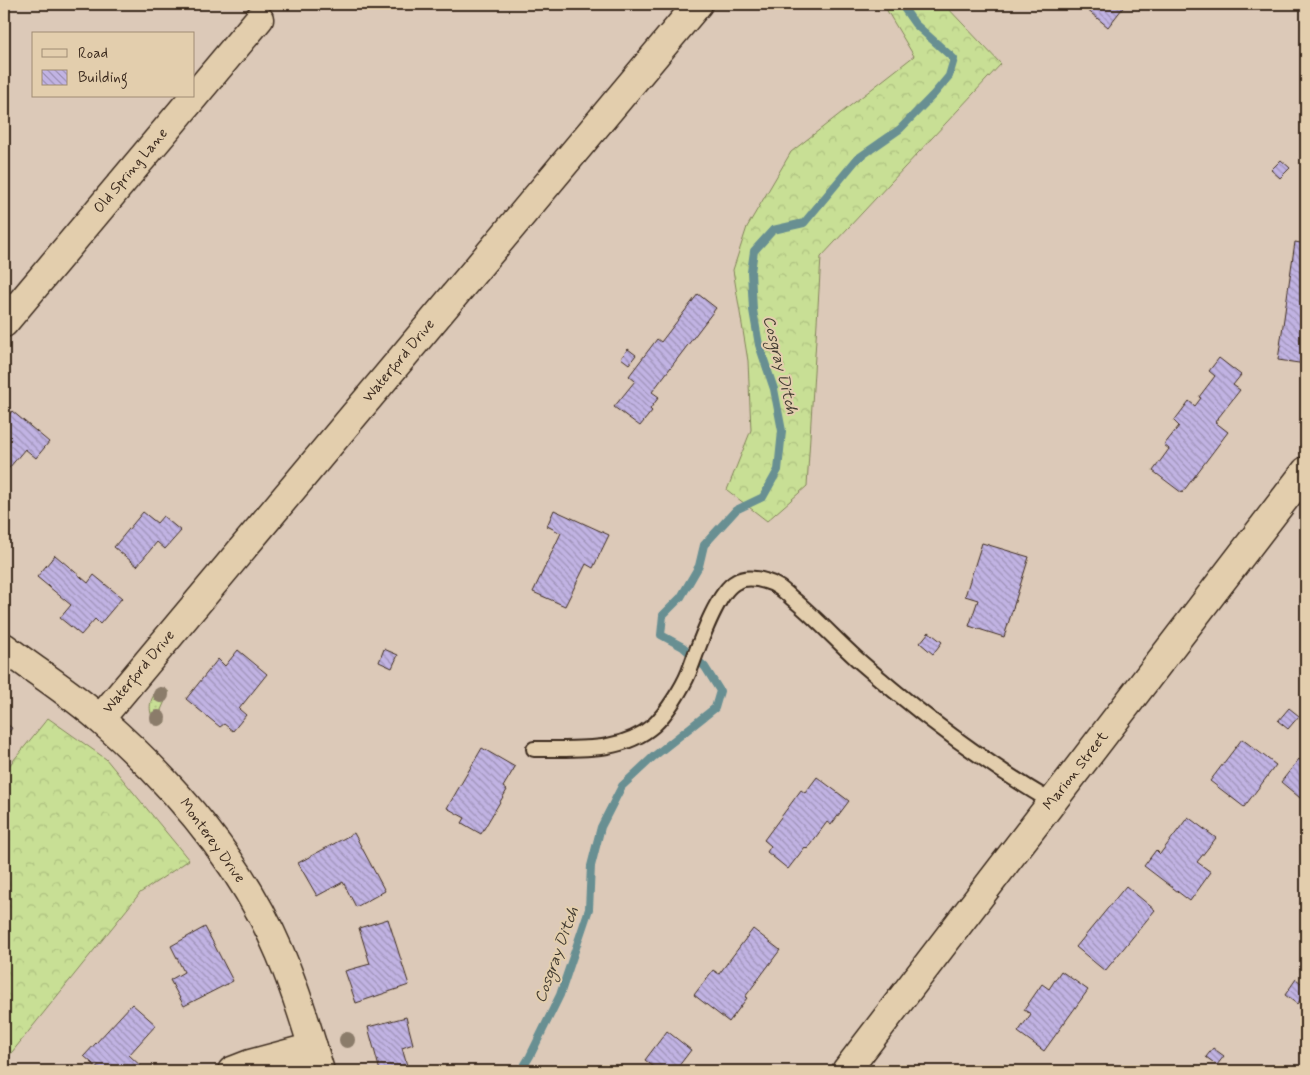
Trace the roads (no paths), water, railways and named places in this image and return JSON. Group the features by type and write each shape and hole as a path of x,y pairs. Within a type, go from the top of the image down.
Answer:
{"street":[{"name":"Waterford Drive","path":"100,719 698,4"},
{"name":"Old Spring Lane","path":"195,95 259,19"},
{"name":"Old Spring Lane","path":"4,323 193,98"},
{"name":"Marion Street","path":"846,1071 1306,471"},
{"name":"Monterey Drive","path":"4,648 100,719 157,773 200,819 233,866 260,910 296,993 316,1059"},
{"path":"232,1071 250,1064 316,1059"}],"lane":[{"path":"534,749 597,748 626,742 654,725 677,695 689,673 696,651 714,611 735,582 759,579 775,584 810,613 857,658 940,727 1000,771 1052,802"}],"waterway":[{"name":"Cosgray Ditch","path":"521,1071 560,995 589,909 591,866 601,827 622,786 653,757 715,708 720,691 705,667 683,647 661,635 663,615 681,597 699,566 704,545 736,510 763,497 778,470 782,431 774,389 759,345 753,310 751,272 754,251 773,230 804,223 857,159 900,129 949,76 954,59 915,24 901,4"}]}
